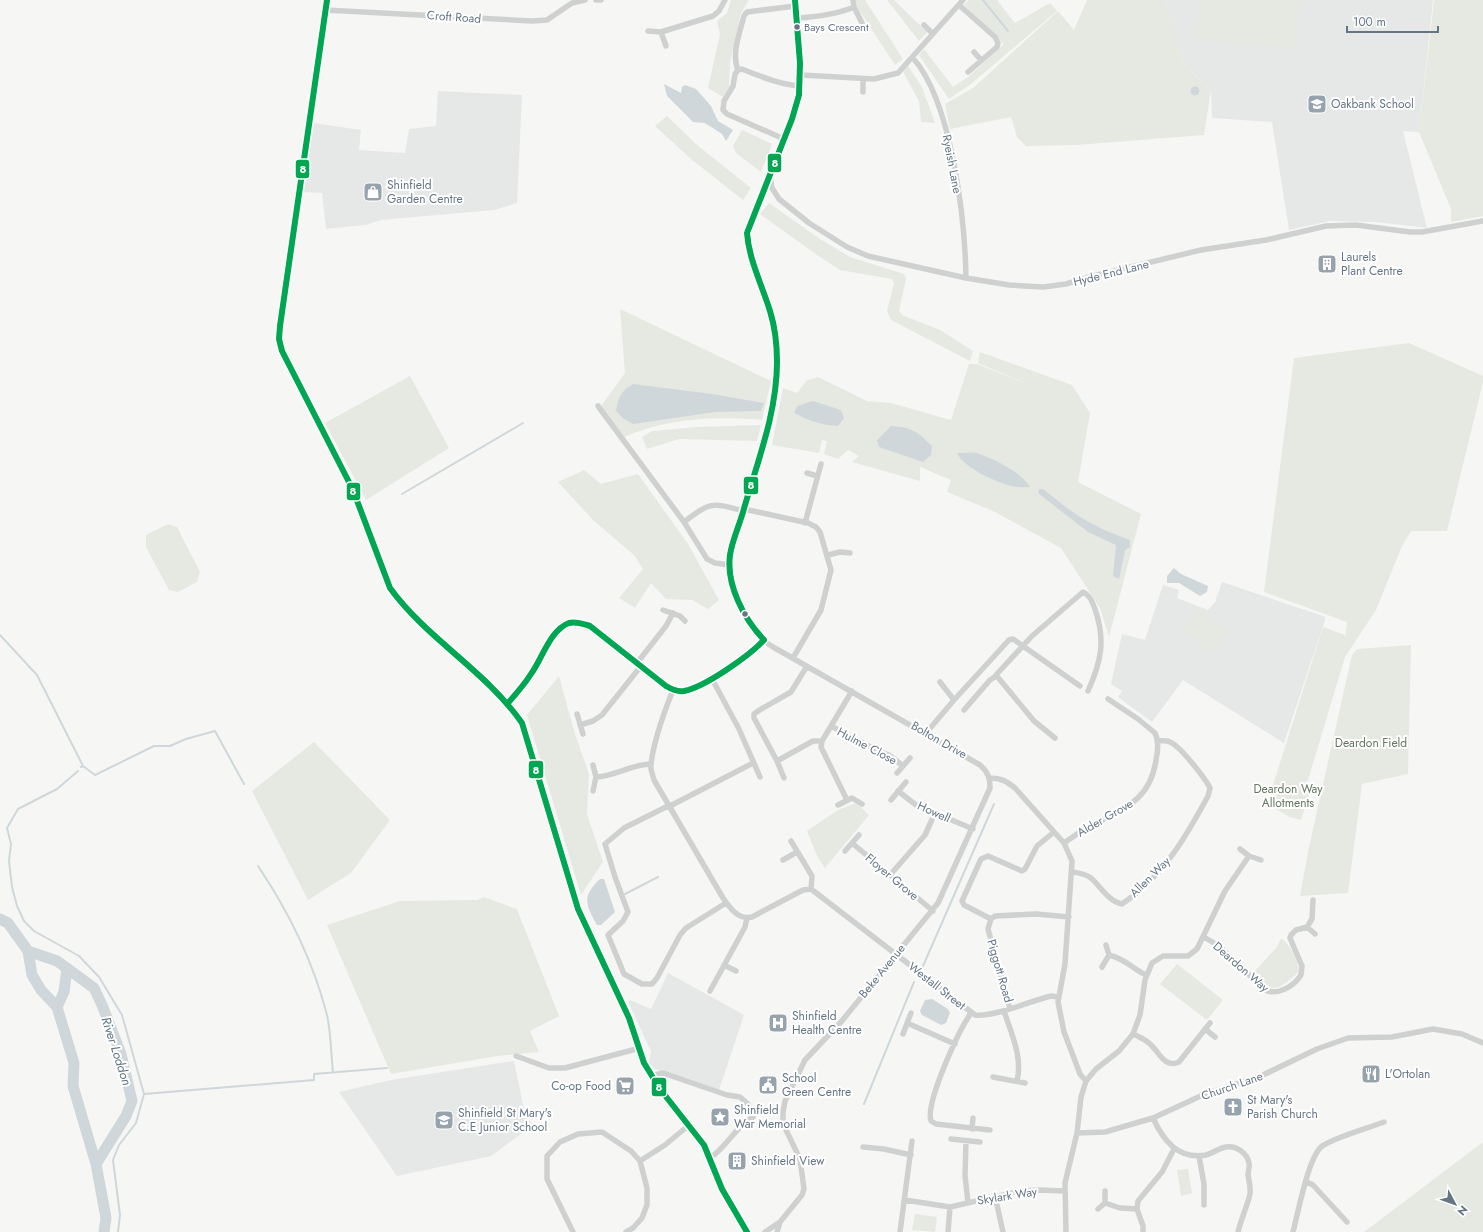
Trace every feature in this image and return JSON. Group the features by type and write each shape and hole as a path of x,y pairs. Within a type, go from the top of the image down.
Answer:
{"main road":[{"path":"327,0 279,339 288,364 353,490 373,548 390,588 400,602 508,703 517,715 527,737 557,842 583,923 619,996 640,1048 644,1063 651,1076 704,1145 728,1201 746,1229 755,1232"}],"street":[{"path":"577,1 585,0"},
{"path":"648,31 661,32 713,16 719,11 725,0"},
{"path":"853,0 854,7 862,23"},
{"name":"Croft Road","path":"325,10 532,21 552,17 577,1"},
{"path":"801,75 863,79 898,72 913,58 961,2 995,37 998,43 997,48 968,72"},
{"path":"738,70 735,64 735,54 744,16 747,12 795,3 801,75 800,86 784,139 727,114 723,110 724,101 733,86 735,74 742,68 783,85 800,86"},
{"path":"796,18 822,17 843,12 854,7"},
{"path":"924,25 933,34"},
{"path":"661,32 666,46"},
{"path":"974,52 981,60"},
{"name":"Ryeish Lane","path":"913,58 925,76 934,95 951,149 962,218 966,278"},
{"path":"863,79 863,92"},
{"path":"789,126 796,128"},
{"name":"Hyde End Lane","path":"784,139 770,177 774,191 779,199 809,222 847,247 882,259 966,278 1016,286 1056,286 1201,250 1266,240 1326,226 1356,225 1410,232 1422,232 1483,221"},
{"path":"598,406 684,522 707,559 715,564 729,565"},
{"name":"Bolton Drive","path":"764,443 730,555 729,565 740,603 750,624 764,640 980,765 990,778"},
{"path":"804,522 821,464"},
{"path":"807,473 817,476"},
{"path":"684,522 703,507 711,504 721,504 743,510 804,522 816,527 820,532 828,555 831,570 821,610 793,658"},
{"path":"828,555 840,552 850,553"},
{"path":"964,710 1023,644 1083,592 1092,601 1098,618 1101,637 1098,667 1088,691"},
{"path":"663,610 673,613 685,621"},
{"path":"580,725 593,721 602,715 666,626 673,613"},
{"path":"508,703 533,672 558,632 564,625 573,622 580,622 590,626 673,690 683,691 711,678 754,651 764,640"},
{"path":"926,733 1008,640 1013,639 1023,644 1080,686"},
{"path":"784,778 777,761 756,723 754,714 791,692 807,666"},
{"path":"996,676 1034,721 1055,738"},
{"path":"711,678 739,729 760,777"},
{"path":"940,682 954,700"},
{"path":"673,690 658,736 651,764 654,780 726,903 739,916 747,918 752,917 803,890 811,889 812,876 791,841"},
{"path":"847,800 821,747 822,741 852,690"},
{"path":"1108,699 1151,728 1158,741"},
{"path":"577,714 583,734"},
{"name":"Hulme Close","path":"831,726 878,752 889,755 903,766"},
{"path":"777,761 813,741 822,741"},
{"name":"Allen Way","path":"1073,872 1090,877 1118,904 1122,904 1155,875 1180,845 1208,796 1210,788 1205,778 1180,751 1169,742 1158,741"},
{"name":"Alder Grove","path":"1064,843 1088,827 1126,808 1140,797 1153,776 1158,741"},
{"name":"Hulme Close","path":"897,773 910,758"},
{"path":"726,903 686,928 680,935 657,978 652,984 642,984 624,974 608,935 626,918 628,907 615,877 605,844 624,828 753,763"},
{"path":"596,777 605,776 640,764 651,764"},
{"path":"593,765 596,777 593,791"},
{"path":"990,778 999,778 1006,781 1014,788 1064,843 1072,861 1073,872 1065,964 1058,997 1060,1018 1064,1032 1080,1074 1086,1081"},
{"name":"Beke Avenue","path":"780,1222 802,1195 804,1189 800,1159 783,1120 785,1101 808,1056 845,1017 933,911 943,896 990,788 990,778"},
{"path":"891,800 906,782"},
{"name":"Howell","path":"898,791 916,804 973,829"},
{"path":"838,804 852,798 862,804"},
{"path":"890,875 925,835 935,813"},
{"path":"1054,832 1037,846 1025,869 1022,871 988,856 981,859 962,901 964,905 991,918 995,916 1036,914 1069,917"},
{"path":"845,851 859,834"},
{"name":"Floyer Grove","path":"852,843 933,911"},
{"path":"1240,849 1249,856 1261,860"},
{"path":"783,860 797,852"},
{"path":"1204,937 1214,911 1225,891 1249,856"},
{"name":"Westall Street","path":"811,889 971,1013 981,1016 1004,1011 1051,996 1058,997"},
{"path":"1313,900 1312,919 1308,927 1315,934"},
{"path":"710,991 745,927 747,918"},
{"name":"Piggott Road","path":"991,918 988,924 990,938 1010,1009"},
{"name":"Deardon Way","path":"1076,1133 1081,1097 1086,1081 1096,1069 1119,1051 1133,1034 1140,1015 1146,975 1152,963 1156,959 1163,956 1188,956 1197,949 1204,937 1219,946 1265,990 1272,993 1282,991 1301,975 1302,966 1290,938 1291,935 1296,930 1308,927"},
{"path":"1102,967 1109,955 1106,945"},
{"path":"1109,955 1129,962 1137,971 1146,975"},
{"path":"724,965 736,971"},
{"path":"1004,1011 1018,1056 1020,1069 1016,1081"},
{"path":"903,1034 911,1013"},
{"path":"971,1013 955,1044 933,1098 930,1117 931,1121 936,1124 990,1130"},
{"path":"907,1023 955,1044"},
{"path":"1133,1034 1151,1045 1163,1060 1175,1064 1179,1062 1210,1023"},
{"path":"1205,1029 1215,1037"},
{"name":"Church Lane","path":"1076,1133 1105,1132 1153,1118 1205,1094 1263,1075 1317,1049 1348,1038 1392,1037 1433,1029 1462,1034 1483,1043"},
{"path":"516,1056 549,1068 565,1068 640,1048"},
{"path":"651,1076 664,1073 727,1095 740,1098 748,1104 753,1117 740,1125 716,1154 710,1158"},
{"path":"993,1077 1025,1083"},
{"path":"972,1128 973,1118"},
{"path":"1153,1118 1160,1134 1174,1149 1185,1154 1199,1156 1226,1147 1232,1147 1238,1149 1247,1157 1249,1164 1250,1192 1238,1232"},
{"path":"1293,1232 1311,1165 1321,1148 1331,1142 1384,1122"},
{"path":"640,1161 664,1145 689,1124"},
{"path":"573,1232 547,1179 547,1156 560,1142 578,1134 602,1132 630,1151 640,1161 647,1188 647,1206 642,1218 633,1228 626,1232"},
{"path":"1066,1232 1064,1191 1076,1133"},
{"path":"951,1139 966,1142 980,1142"},
{"path":"900,1232 912,1141"},
{"path":"966,1142 965,1176 968,1202"},
{"path":"863,1148 884,1149 911,1155"},
{"path":"1143,1232 1143,1226 1137,1209 1138,1201 1162,1172 1174,1149"},
{"path":"1199,1156 1204,1184 1204,1205"},
{"path":"1307,1182 1313,1185 1347,1222"},
{"name":"Skylark Way","path":"905,1200 950,1207 994,1196 1034,1190 1064,1191"},
{"path":"1098,1209 1105,1203 1105,1191"},
{"path":"994,1196 1003,1232"},
{"path":"1105,1203 1120,1208 1137,1209"},
{"path":"948,1232 950,1207"},
{"path":"764,1232 780,1222"},
{"path":"777,1232 780,1222"}],"shaded area":[{"name":"Oakbank School","path":"1167,0 1433,0 1419,132 1403,131 1427,228 1376,222 1330,221 1289,230 1272,122 1212,118 1211,90 1183,64 1174,27 1165,6"},
{"path":"664,84 681,93 682,87 685,85 696,89 711,106 718,121 733,130 726,141 722,134 705,123 693,122 667,96"},
{"path":"1195,86 1200,91 1195,96 1190,91"},
{"path":"438,91 522,95 517,203 494,210 381,220 365,225 326,229 322,193 302,192 314,123 361,130 359,150 405,153 409,129 436,126"},
{"path":"633,384 712,394 764,403 761,411 715,412 633,424 624,419 616,411 621,395"},
{"path":"813,401 841,410 844,418 838,426 826,425 794,413 797,406"},
{"path":"891,426 914,431 932,446 931,455 923,462 879,447 877,440"},
{"path":"957,453 976,453 990,458 1006,466 1020,476 1030,487 1010,486 983,475 974,470 961,459"},
{"path":"1039,489 1043,489 1064,506 1094,525 1130,540 1130,547 1125,550 1119,579 1113,576 1116,545 1088,532 1038,493"},
{"path":"1174,568 1181,574 1208,586 1207,592 1200,596 1179,583 1167,583 1167,576"},
{"path":"1222,582 1326,617 1284,743 1183,680 1152,722 1118,697 1122,691 1111,684 1122,634 1145,640 1163,585 1179,590 1177,598 1208,610 1215,602"},
{"path":"600,879 604,879 615,912 601,925 597,925 588,906 587,900 590,890"},
{"path":"668,973 744,1015 719,1090 655,1069 649,1063 651,1051 628,1002 630,1000 651,1009"},
{"path":"932,999 948,1009 950,1013 946,1023 941,1025 922,1015 920,1011 925,1000"},
{"name":"Shinfield St Mary's C.E Junior School","path":"514,1061 525,1115 533,1125 491,1156 397,1176 339,1092 391,1080"}],"green space":[{"path":"731,0 749,0 741,13 730,62 729,87 723,97 708,88 720,34 717,21 727,13"},
{"path":"856,0 865,0 903,59 895,65 857,7"},
{"path":"887,0 894,0 927,32 919,41"},
{"path":"969,0 997,0 1015,23 1050,3 1057,11 971,84 949,99 919,55 924,49 953,87 968,77 1004,44 964,5"},
{"path":"1087,0 1167,0 1165,6 1174,27 1183,64 1211,90 1204,135 1076,145 1026,146 1017,137 1011,117 950,129 945,104 973,88 1058,11 1074,30"},
{"path":"1200,0 1299,0 1294,49 1196,39"},
{"path":"1434,0 1483,0 1483,216 1451,222 1451,209 1419,132"},
{"path":"908,66 922,87 935,123 921,122 919,101 903,72"},
{"path":"667,116 697,145 751,188 743,200 691,159 655,126"},
{"path":"742,130 772,144 761,172 736,153 733,146"},
{"path":"769,203 820,239 850,257 904,274 906,279 899,311 902,315 940,330 973,351 970,361 891,320 887,311 894,283 892,279 840,270 760,214"},
{"path":"620,309 771,381 762,420 727,418 674,422 624,437 601,406 625,373"},
{"name":"Deardon Way Allotments","path":"1409,343 1483,376 1483,382 1447,531 1411,531 1402,546 1376,610 1345,657 1305,790 1310,792 1301,820 1290,817 1267,804 1323,627 1345,635 1345,639 1347,622 1264,592 1294,358"},
{"path":"980,352 1072,385 1090,413 1078,482 1141,514 1109,637 1100,608 1061,548 993,511 947,492 951,480 920,467 920,481 852,462 859,456 848,450 838,459 824,454 827,441 822,440 819,453 772,445 783,388 797,393 806,381 818,377 867,401 891,403 951,420 969,364 977,364 1030,385 978,363"},
{"path":"410,376 449,448 366,500 325,423"},
{"path":"761,425 757,441 679,439 647,449 642,437 652,431 697,427"},
{"path":"584,470 601,484 638,474 688,544 719,600 708,609 692,600 666,599 651,583 635,608 619,598 643,569 635,556 593,520 558,482"},
{"path":"168,524 177,527 200,572 197,582 178,592 169,590 146,547 146,535"},
{"path":"1198,608 1229,631 1212,653 1182,629"},
{"name":"Deardon Field","path":"1411,645 1408,774 1362,784 1348,893 1300,896 1309,847 1352,655 1357,649"},
{"path":"559,676 575,734 589,774 587,814 603,862 581,895 527,715"},
{"path":"314,742 390,820 351,873 308,900 252,791"},
{"path":"856,803 869,815 825,868 818,858 807,831 838,810"},
{"path":"484,897 517,909 559,1016 530,1031 539,1052 497,1056 391,1074 327,925 400,901 477,900"},
{"path":"1281,939 1293,953 1299,971 1296,975 1279,987 1271,988 1264,984 1253,973 1276,948"},
{"path":"1177,964 1223,1000 1207,1020 1160,984"},
{"path":"1483,1142 1483,1232 1364,1232"},
{"path":"1188,1169 1192,1193 1181,1196 1177,1170"},
{"path":"915,1214 937,1217 935,1232 912,1230"}],"waterway":[{"path":"983,0 1008,31"},
{"path":"402,494 523,423"},
{"path":"0,635 37,675 83,766 81,767"},
{"path":"83,766 95,775 154,746 170,746 186,739 215,731 244,784"},
{"path":"78,771 57,789 18,809 7,828 11,844 9,861 12,887 17,906 24,921 34,931 79,956 99,977 122,1015 144,1094 136,1123 119,1145 113,1160 120,1215 118,1232"},
{"path":"923,966 994,804"},
{"path":"258,866 290,919 315,975 327,1015 333,1072"},
{"path":"625,894 658,877"},
{"name":"River Loddon","path":"0,919 8,923 28,951 57,961 94,988 102,1005 121,1054 132,1101 126,1116 96,1164"},
{"name":"River Loddon","path":"28,951 32,975 41,990 57,1007 74,1063 73,1086 96,1164 106,1218 104,1232"},
{"name":"River Loddon","path":"57,1007 64,992 67,968"},
{"path":"864,1104 914,982"},
{"path":"144,1094 314,1080 314,1074 387,1068"}],"transit line":[{"name":"8","path":"327,0 280,326 279,339 282,351 353,490 390,588 421,623 508,704 522,723 578,909 629,1018 644,1063 660,1089 704,1145 722,1189 747,1232"},
{"name":"8","path":"508,703 535,668 552,638 562,627 572,622 590,626 666,686 679,691 693,688 715,677 738,662 764,640 743,612 734,590 729,566 731,550 765,438 774,400 777,349 773,323 750,253 747,233 792,119 799,95 800,63 795,0"}],"place":[{"name":"Bays Crescent","path":"797,27"},
{"name":"Oakbank School","path":"1317,104"},
{"name":"Shinfield Garden Centre","path":"373,192"},
{"name":"Laurels Plant Centre","path":"1327,264"},
{"name":"Shinfield Health Centre","path":"778,1023"},
{"name":"L'Ortolan","path":"1371,1074"},
{"name":"School Green Centre","path":"768,1085"},
{"name":"Co-op Food","path":"625,1086"},
{"name":"St Mary's Parish Church","path":"1233,1107"},
{"name":"Shinfield War Memorial","path":"720,1117"},
{"name":"Shinfield St Mary's C.E Junior School","path":"444,1120"},
{"name":"Shinfield View","path":"737,1161"}]}
